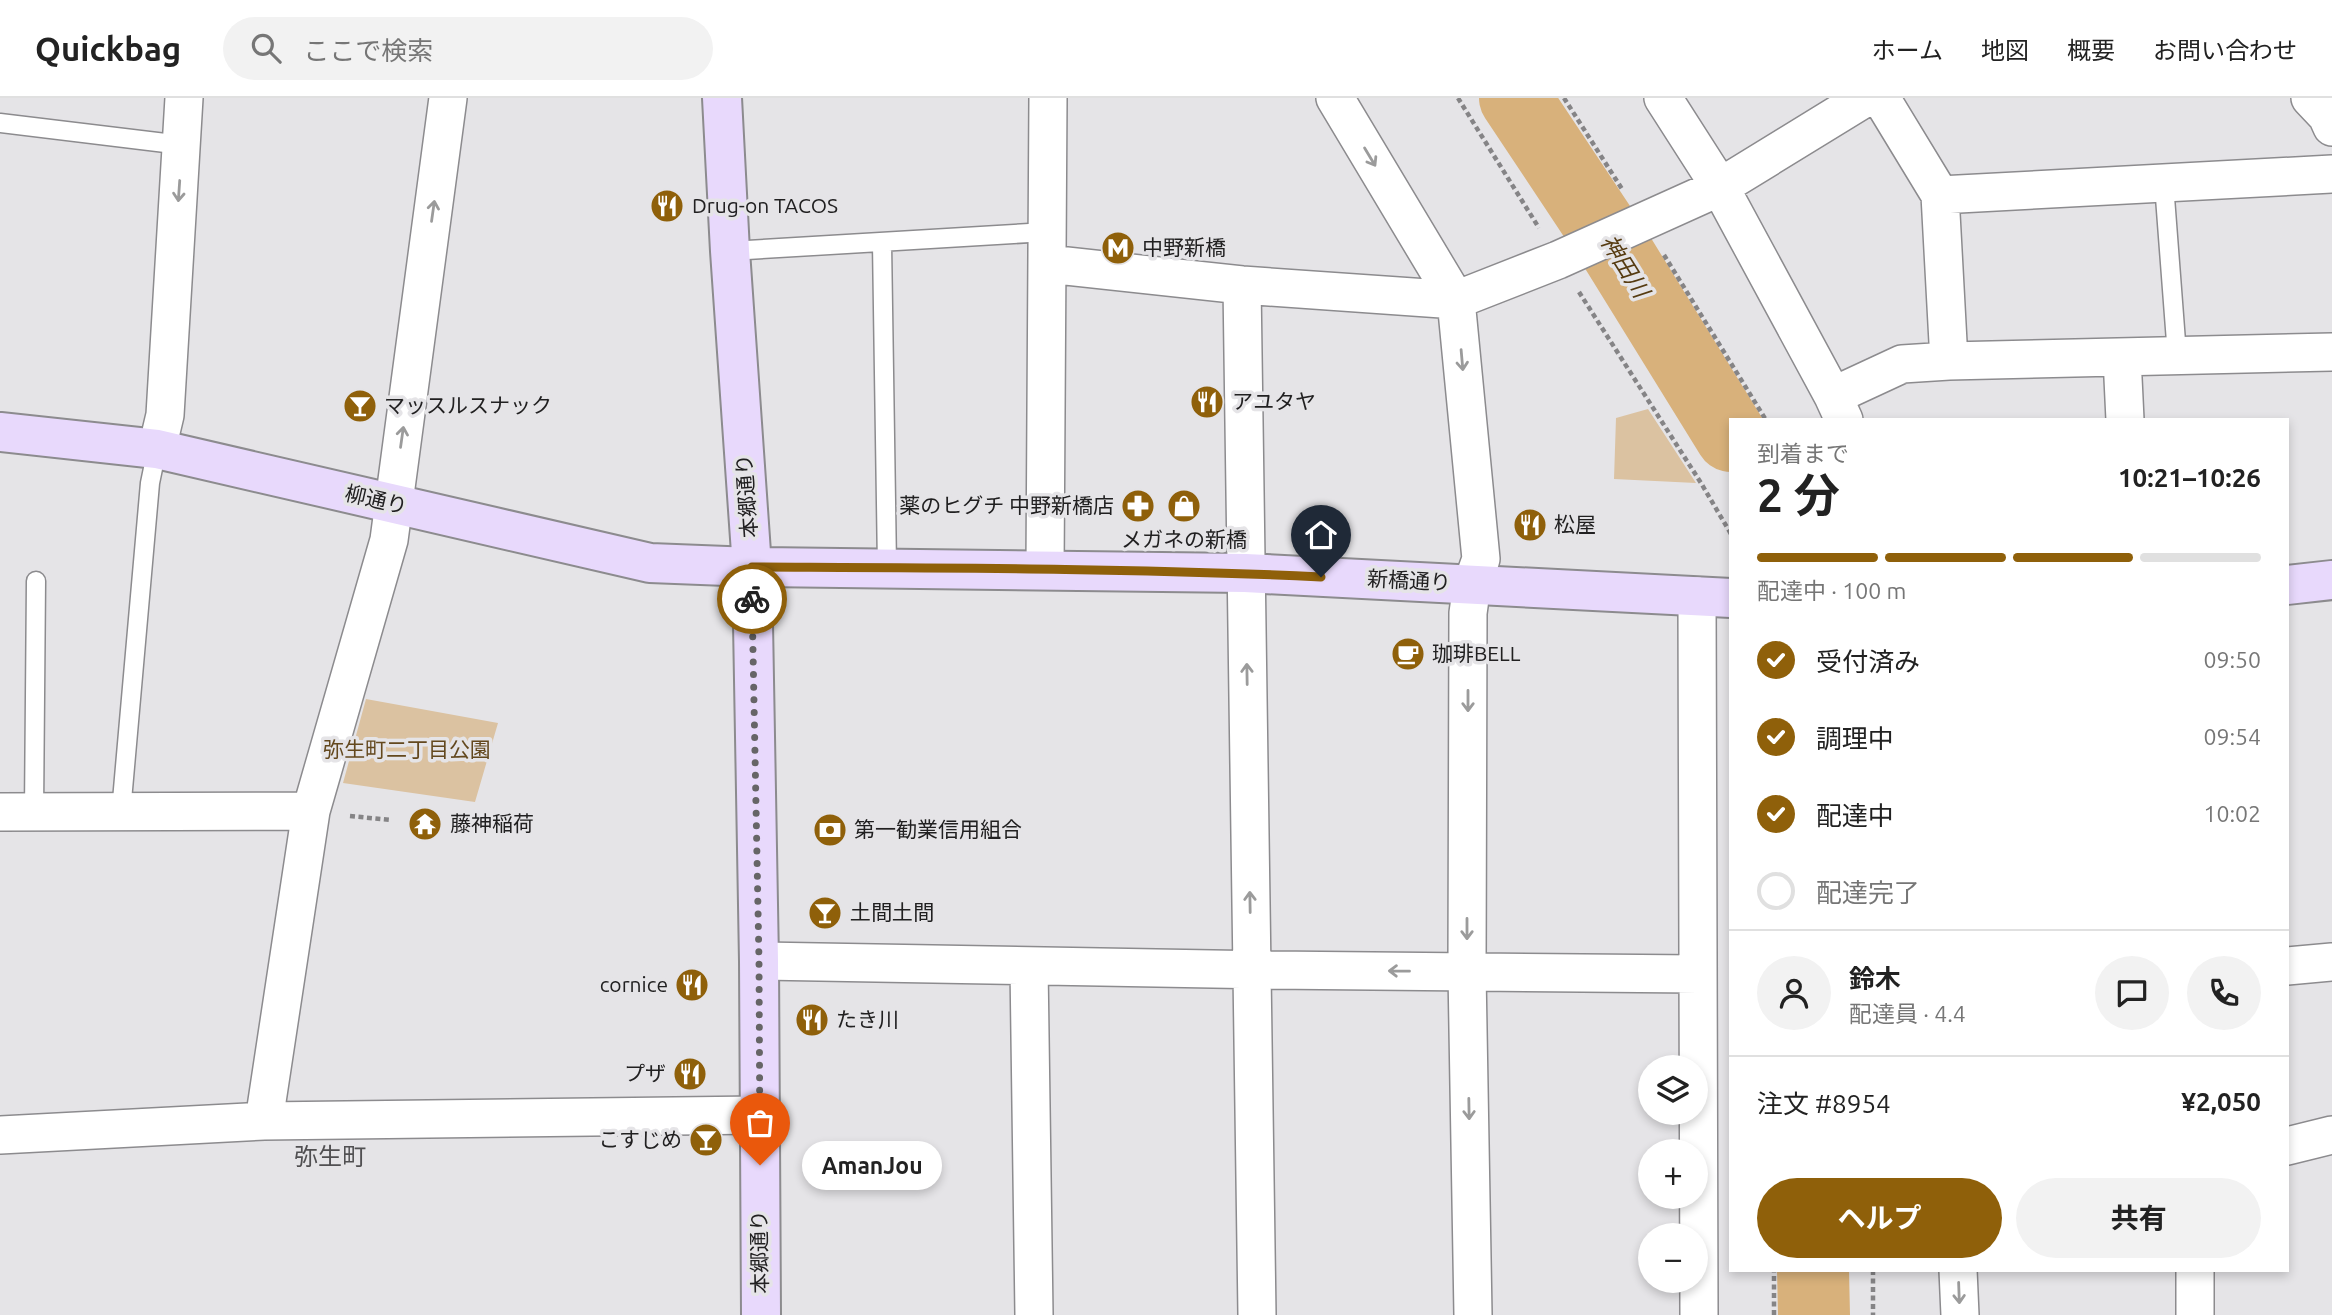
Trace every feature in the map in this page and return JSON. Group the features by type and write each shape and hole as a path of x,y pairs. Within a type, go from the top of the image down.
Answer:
{"street":[{"path":"157,449 164,415 184,98"},
{"path":"264,1121 311,811 389,540 448,98"},
{"name":"本郷通り","path":"722,98 752,567 759,961 761,1315"},
{"path":"1045,569 1048,98"},
{"path":"1335,98 1456,300 1481,559 1472,584 1468,627 1467,972 1473,1315"},
{"path":"1662,98 1720,187 1839,408 1902,364 1949,360 2332,352"},
{"path":"1047,248 1242,285 1456,300 1562,258 1720,187 1866,98"},
{"path":"1881,98 1940,195 1949,360"},
{"path":"2310,98 2327,116 2332,127"},
{"path":"1940,195 2332,174"},
{"path":"1242,285 1257,1315"},
{"path":"2122,356 2125,418"},
{"name":"柳通り","path":"0,432 157,449 650,563 752,567"},
{"name":"新橋通り","path":"752,567 1245,573 1714,597"},
{"path":"2289,585 2332,580"},
{"path":"1699,1315 1698,974 1714,597"},
{"path":"17,812 311,811"},
{"path":"759,961 1251,970 1698,974"},
{"path":"2289,966 2332,962"},
{"path":"1029,966 1034,1315"},
{"path":"0,1135 264,1121 759,1115"},
{"path":"2289,1146 2332,1135"},
{"path":"1958,1272 1960,1315"},
{"path":"2194,1315 2195,1272"}],"lane":[{"path":"0,123 182,145"},
{"path":"2164,184 2177,355"},
{"path":"730,251 882,243 1047,248"},
{"path":"882,243 887,567"},
{"path":"121,812 149,483 157,449"},
{"path":"17,812 36,581"}],"path":[{"path":"1458,98 1562,258 1729,531"},
{"path":"1564,98 1638,224 1765,418"},
{"path":"1774,1272 1774,1315"},
{"path":"1873,1272 1873,1315"}],"green space":[{"path":"1648,409 1696,483 1614,479 1616,418"},
{"name":"弥生町二丁目公園","path":"366,699 498,723 475,802 343,783"}],"waterway":[{"name":"神田川","path":"1515,98 1616,250 1729,433"},
{"name":"神田川","path":"1813,1272 1814,1315"}],"way so far":[{"path":"752,599 760,1165"}],"place":[{"name":"Drug-on TACOS","path":"667,206"},
{"name":"中野新橋","path":"1118,248"},
{"name":"アユタヤ","path":"1207,402"},
{"name":"マッスルスナック","path":"360,406"},
{"name":"薬のヒグチ 中野新橋店","path":"1138,506"},
{"name":"メガネの新橋","path":"1184,506"},
{"name":"松屋","path":"1530,525"},
{"name":"珈琲BELL","path":"1408,654"},
{"name":"藤神稲荷","path":"425,824"},
{"name":"第一勧業信用組合","path":"830,830"},
{"name":"土間土間","path":"825,913"},
{"name":"cornice","path":"692,985"},
{"name":"たき川","path":"812,1020"},
{"name":"プザ","path":"690,1074"},
{"name":"こすじめ","path":"706,1140"},
{"name":"AmanJou","path":"760,1165"}],"district":[{"name":"弥生町","path":"330,1157"}],"route":[{"path":"752,599 752,567 1245,573 1321,577"}]}
